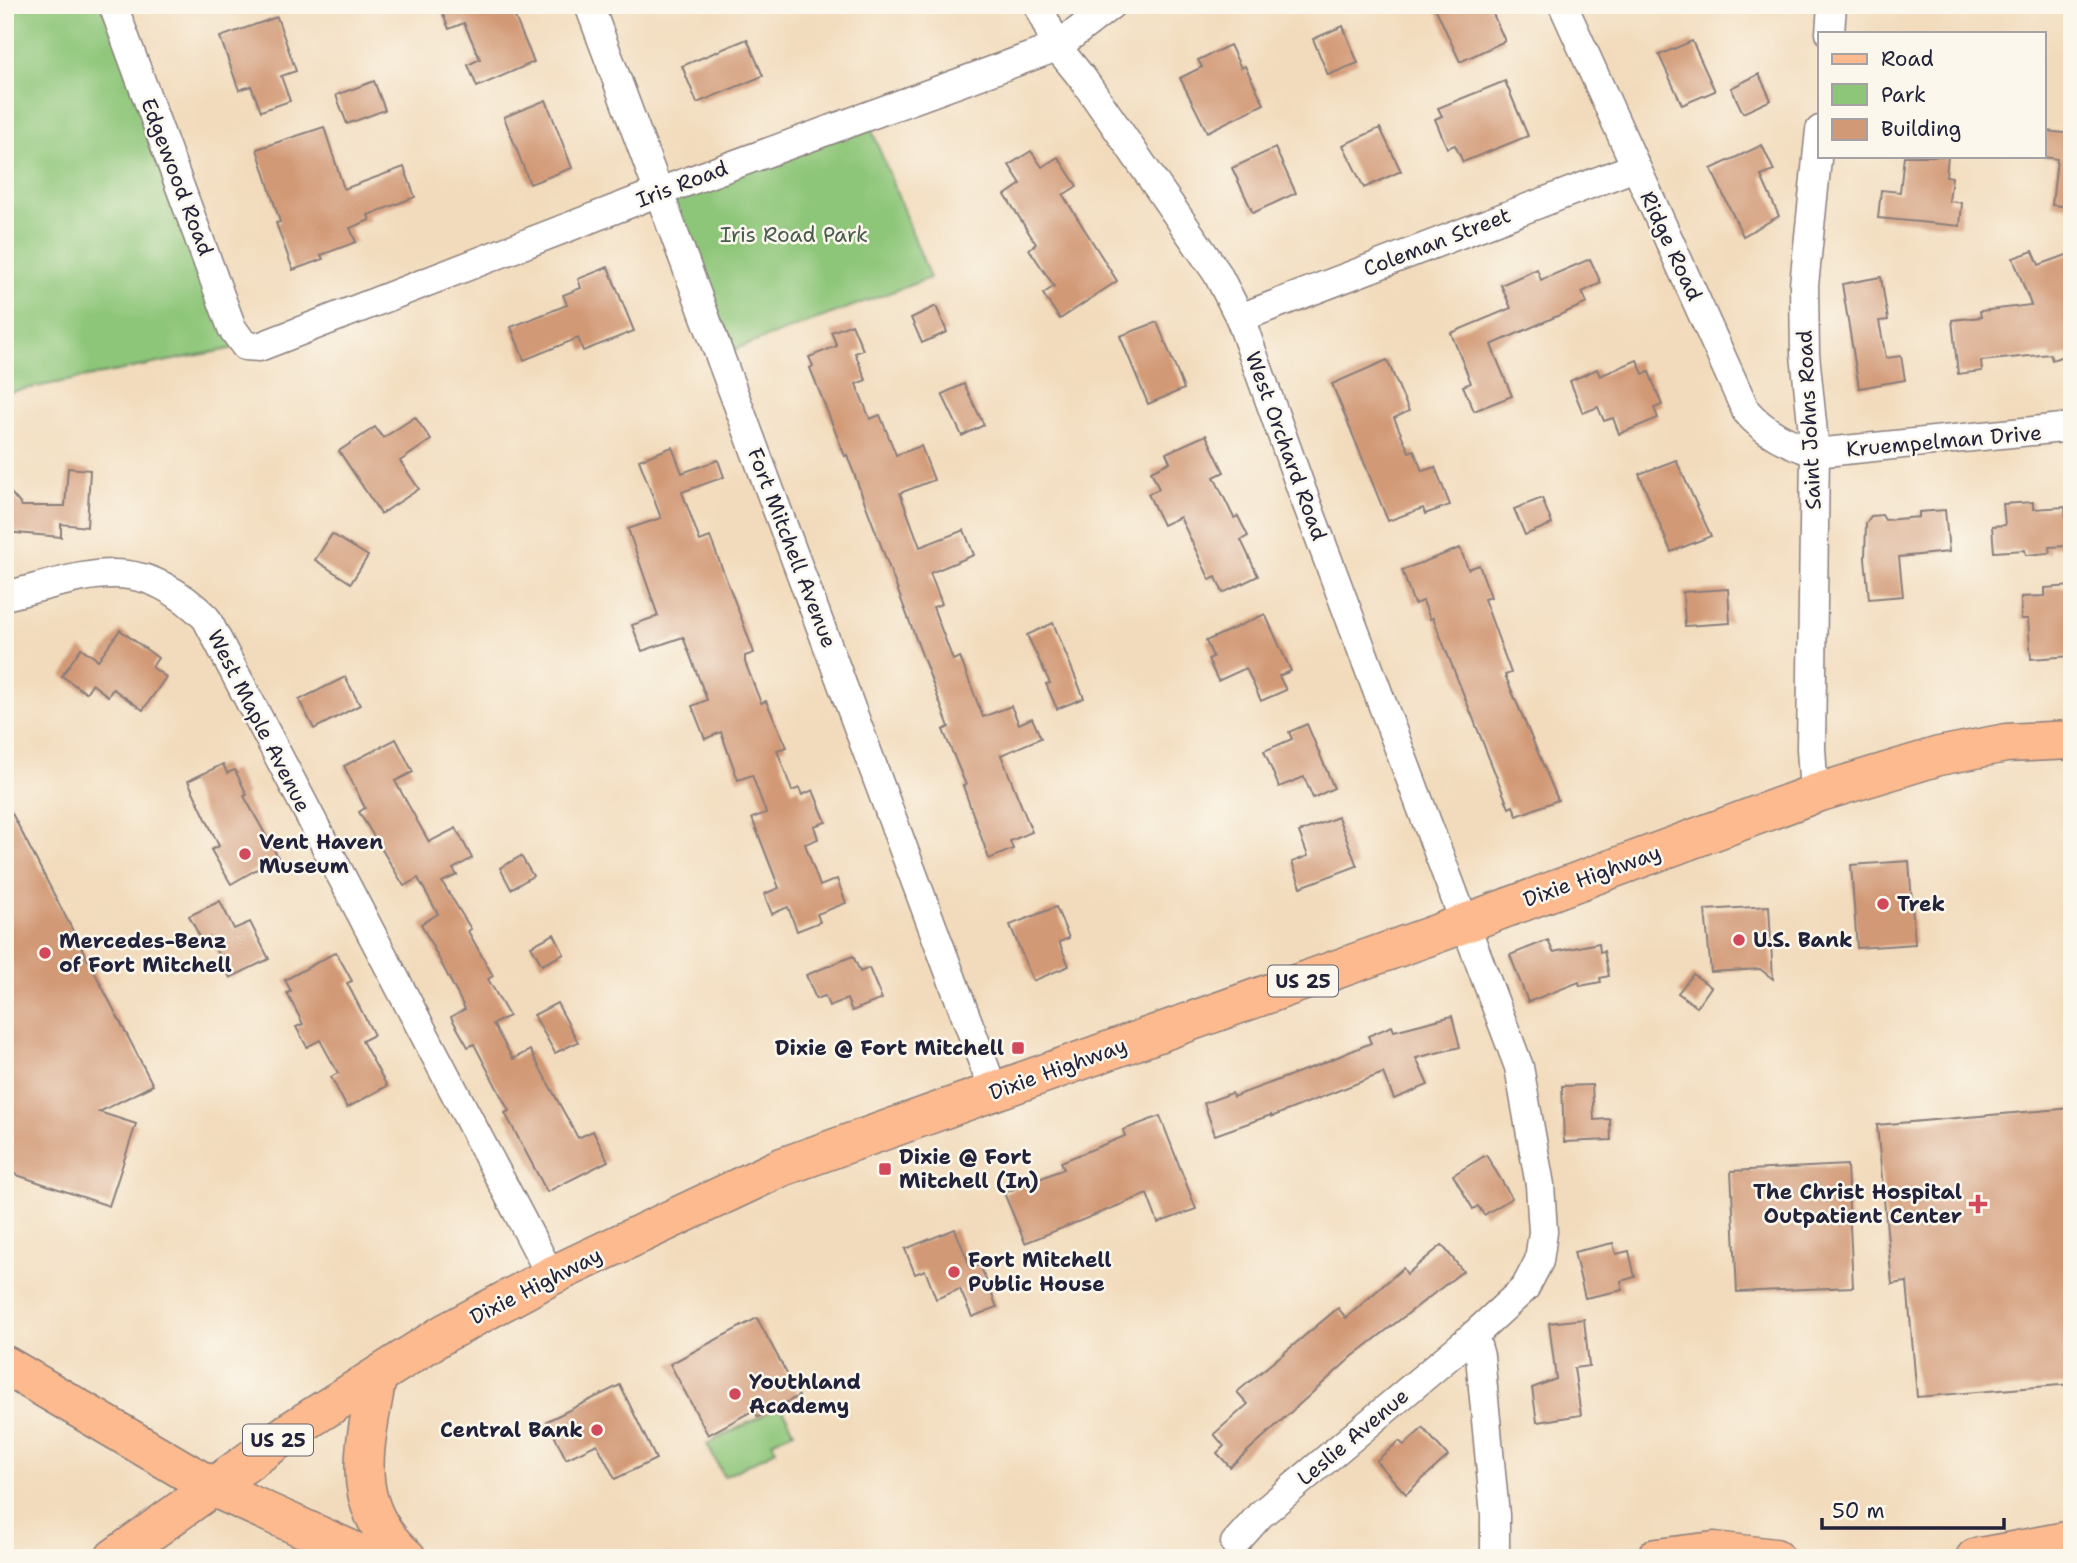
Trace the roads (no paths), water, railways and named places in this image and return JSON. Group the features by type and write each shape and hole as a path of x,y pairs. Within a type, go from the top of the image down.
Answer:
{"main road":[{"name":"Dixie Highway","path":"115,1557 292,1430 445,1334 551,1276 782,1167 1466,923 1814,794 1939,756 2006,743 2072,740"},
{"path":"5,1365 212,1487 369,1558"},
{"path":"377,1377 364,1451 367,1502 384,1538 407,1558"},
{"path":"1975,1558 2072,1540"},
{"path":"1656,1558 1714,1551 1775,1558"}],"street":[{"name":"Edgewood Road","path":"113,5 232,328 245,346"},
{"name":"Fort Mitchell Avenue","path":"589,5 994,1092"},
{"name":"West Orchard Road","path":"1038,5 1057,47 1083,79 1209,262 1240,318 1302,491 1519,1068 1540,1185 1543,1232 1539,1261 1525,1288 1474,1335"},
{"name":"Iris Road","path":"245,346 259,347 659,192 1057,47 1111,5"},
{"name":"Ridge Road","path":"1563,5 1746,411 1771,435 1815,453"},
{"path":"1829,32 1832,5"},
{"name":"Saint Johns Road","path":"1814,794 1811,748 1815,453 1805,354 1804,285 1818,149"},
{"name":"Coleman Street","path":"1240,318 1635,167"},
{"name":"Kruempelman Drive","path":"1815,453 2072,427"},
{"name":"West Maple Avenue","path":"5,596 98,574 126,573 167,586 183,596 206,618 551,1276"},
{"path":"1474,1335 1480,1356 1490,1462 1495,1558"},
{"name":"Leslie Avenue","path":"1235,1544 1260,1515 1474,1335"}],"place":[{"name":"Vent Haven Museum","path":"245,854"},
{"name":"Trek","path":"1883,904"},
{"name":"U.S. Bank","path":"1739,940"},
{"name":"Mercedes-Benz of Fort Mitchell","path":"45,953"},
{"name":"Dixie @ Fort Mitchell","path":"1018,1048"},
{"name":"Dixie @ Fort Mitchell (In)","path":"885,1169"},
{"name":"The Christ Hospital Outpatient Center","path":"1978,1204"},
{"name":"Fort Mitchell Public House","path":"954,1272"},
{"name":"Youthland Academy","path":"735,1394"},
{"name":"Central Bank","path":"597,1430"}],"park label":[{"name":"Iris Road Park","path":"794,235"}]}
